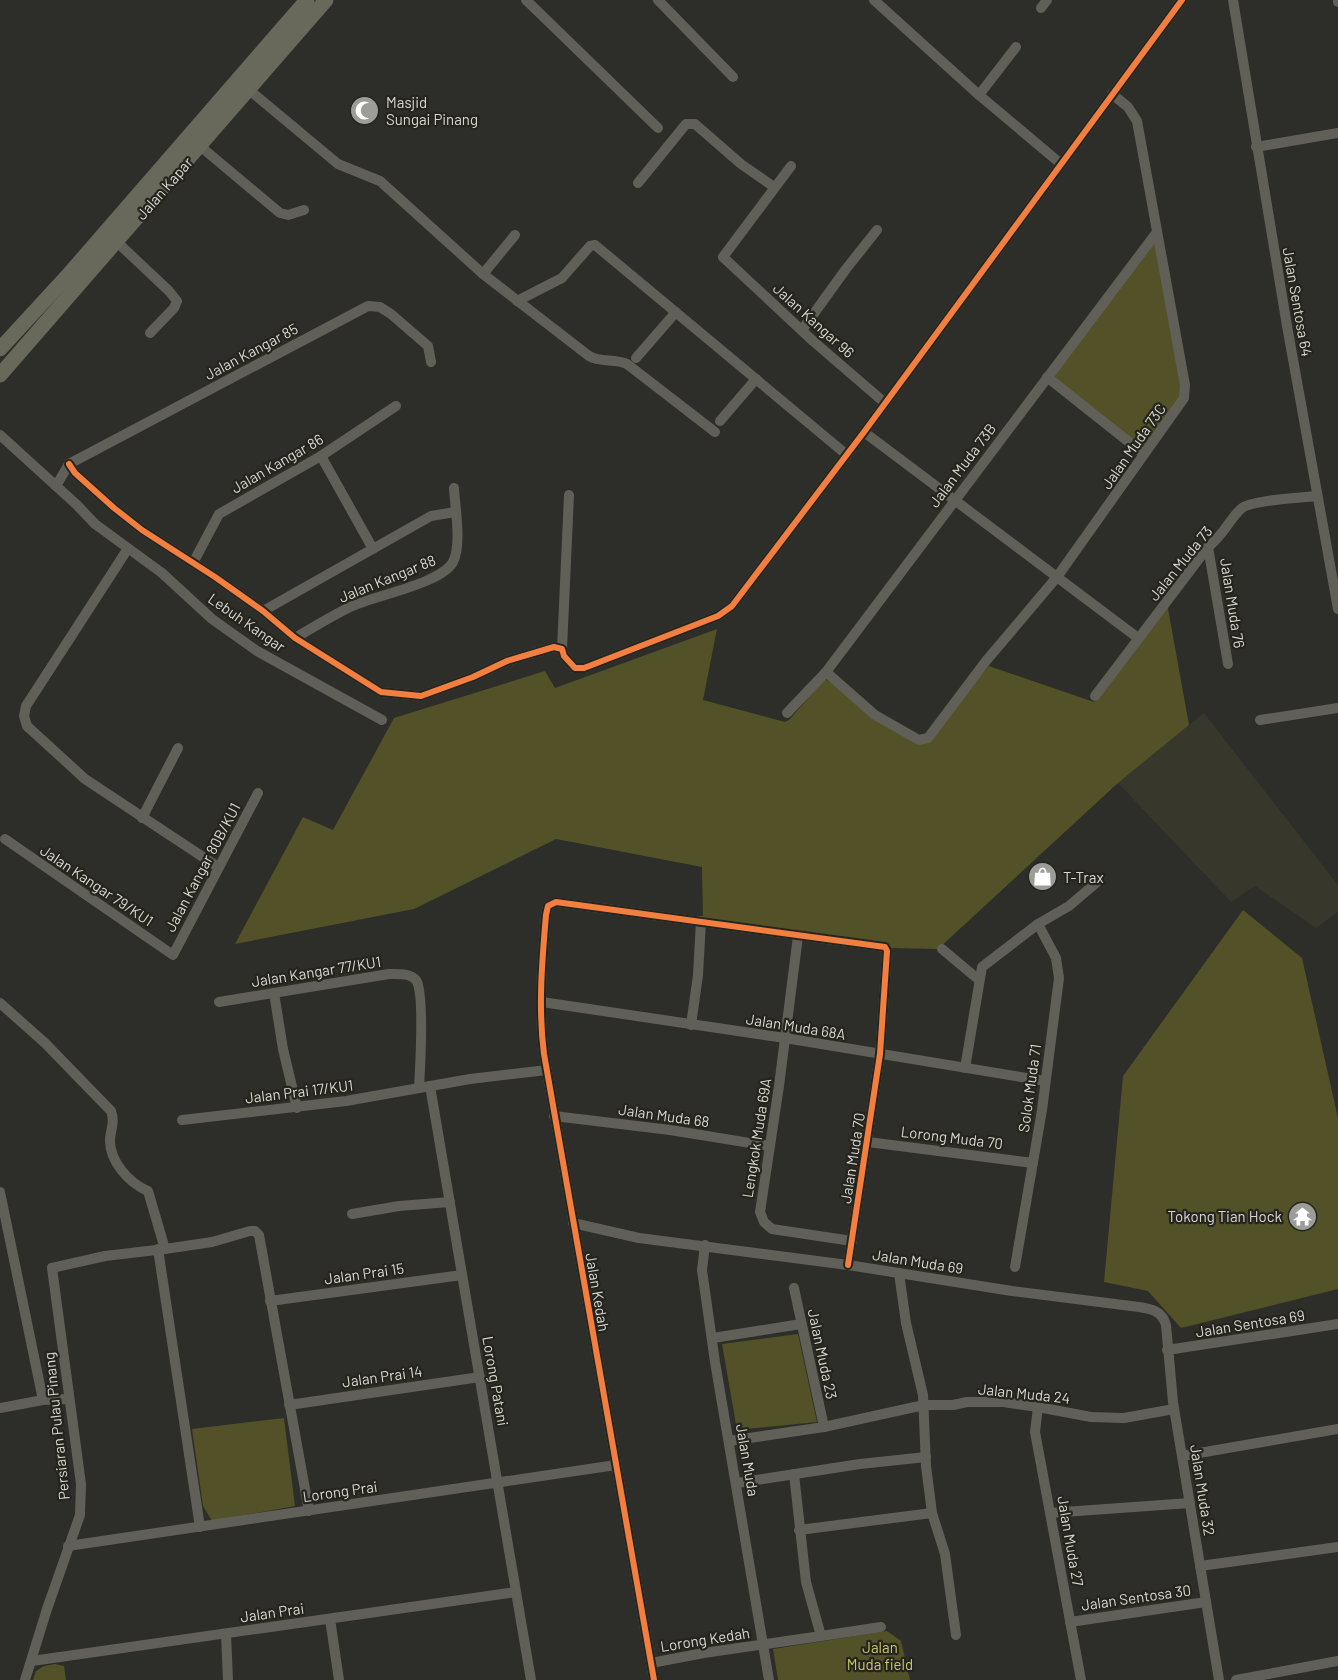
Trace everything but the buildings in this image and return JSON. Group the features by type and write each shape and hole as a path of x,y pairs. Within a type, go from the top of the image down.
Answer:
{"highway":[{"name":"Jalan Kapar","path":"0,350 70,273 307,0"},
{"name":"Jalan Kapar","path":"0,375 326,0"}],"street":[{"path":"525,0 658,128"},
{"path":"658,0 733,77"},
{"path":"874,0 979,95 1061,164"},
{"path":"569,495 562,649 564,656 574,668 584,668 726,612 847,455 1182,0"},
{"name":"Jalan Sentosa 64","path":"1233,0 1316,496 1338,609"},
{"path":"979,95 1016,47"},
{"path":"248,89 338,164 380,181 483,274 596,360 611,360 627,364 715,432"},
{"name":"Jalan Muda 73C","path":"826,672 875,714 920,740 925,740 932,734 986,661 1057,577 1184,398 1185,385 1137,121 1128,107 1112,94"},
{"path":"638,183 690,122 695,123 741,164 774,187 791,166"},
{"path":"1256,147 1338,133"},
{"path":"200,146 280,213 288,215 304,210"},
{"name":"Jalan Kangar 96","path":"774,187 723,257 885,403"},
{"path":"802,330 877,230"},
{"name":"Jalan Muda 73B","path":"787,713 826,672 1157,232"},
{"path":"483,274 515,235"},
{"path":"117,242 177,301 174,308 150,333"},
{"path":"517,301 562,278 593,245 847,455"},
{"name":"Jalan Kangar 85","path":"69,464 368,306 380,308 391,314 428,346 431,362"},
{"path":"636,358 676,312"},
{"path":"1047,378 1144,454"},
{"path":"720,421 756,379"},
{"name":"Jalan Kangar 86","path":"193,563 219,514 321,456 396,406"},
{"path":"864,432 1138,638"},
{"name":"Lebuh Kangar","path":"0,435 95,524 127,550 162,573 212,619 257,651 382,720"},
{"path":"321,456 373,549"},
{"path":"56,486 69,464 75,473 142,530 215,577 263,611 295,638 381,692 421,696 473,677 507,661 554,647 562,649"},
{"name":"Jalan Kangar 88","path":"295,638 349,607 433,578 446,571 457,552 454,488"},
{"name":"Jalan Muda 73","path":"1095,696 1208,547 1218,540 1243,508 1256,503 1316,496"},
{"path":"263,611 430,516 455,513"},
{"name":"Jalan Muda 76","path":"1208,547 1228,664"},
{"path":"127,550 26,706 24,716 27,726 85,779 218,867"},
{"path":"1260,720 1338,708"},
{"path":"142,818 178,747"},
{"name":"Jalan Kangar 80B/KU1","path":"173,955 258,793"},
{"name":"Jalan Kangar 79/KU1","path":"4,839 173,955"},
{"path":"965,1068 982,967 1038,924 1070,906 1096,883"},
{"name":"Jalan Kedah","path":"650,1680 651,1663 547,1070 541,1028 542,954 548,906 556,902 701,921"},
{"path":"692,1026 701,921 798,936"},
{"name":"Solok Muda 71","path":"1016,1263 1045,1081 1059,969 1056,958 1038,924"},
{"name":"Jalan Muda 70","path":"798,936 882,946 887,951 880,1054 848,1265"},
{"name":"Lengkok Muda 69A","path":"798,936 760,1212 764,1222 772,1229 852,1241"},
{"path":"942,949 979,980"},
{"name":"Jalan Kangar 77/KU1","path":"219,1002 389,974 402,974 414,978 419,986 425,1087"},
{"path":"274,993 297,1108"},
{"name":"Jalan Muda 68A","path":"542,1002 785,1038 1045,1081"},
{"path":"0,1003 45,1043 111,1111 114,1119 110,1138 111,1150 120,1170 140,1188 148,1191 162,1249 200,1527"},
{"name":"Jalan Prai 17/KU1","path":"182,1120 297,1108 380,1096 470,1078 547,1070"},
{"name":"Lorong Patani","path":"425,1087 450,1202 531,1680"},
{"name":"Jalan Muda 68","path":"554,1116 670,1130 769,1146"},
{"name":"Lorong Muda 70","path":"868,1142 1033,1162"},
{"name":"Persiaran Pulau Pinang","path":"0,1192 43,1400"},
{"path":"352,1214 399,1206 450,1202"},
{"name":"Jalan Muda 69","path":"573,1223 639,1238 705,1245 1012,1291 1152,1309"},
{"path":"162,1249 212,1242 250,1231 255,1231 259,1235 309,1511"},
{"name":"Jalan Muda","path":"705,1245 702,1270 770,1680"},
{"name":"Persiaran Pulau Pinang","path":"25,1680 80,1515 81,1484 52,1268 105,1256 162,1249"},
{"path":"899,1273 906,1323 923,1395 932,1513 945,1554 956,1635"},
{"name":"Jalan Prai 15","path":"270,1300 462,1275"},
{"name":"Jalan Muda 23","path":"794,1288 824,1427"},
{"name":"Jalan Muda 32","path":"1152,1309 1164,1320 1174,1409 1220,1680"},
{"path":"713,1338 801,1324"},
{"name":"Jalan Sentosa 69","path":"1167,1350 1338,1324"},
{"name":"Jalan Prai 14","path":"289,1405 480,1377"},
{"path":"0,1408 43,1400 68,1399"},
{"name":"Jalan Muda 24","path":"729,1441 824,1427 924,1406 967,1402 1003,1402 1090,1417 1124,1418 1174,1409"},
{"name":"Jalan Muda 27","path":"1038,1407 1035,1432 1081,1680"},
{"path":"1182,1456 1338,1429"},
{"path":"737,1484 794,1474 926,1457"},
{"name":"Lorong Prai","path":"68,1546 616,1465"},
{"path":"794,1474 806,1582 821,1635"},
{"path":"1050,1513 1190,1503"},
{"path":"799,1530 932,1513"},
{"path":"1200,1566 1338,1547"},
{"name":"Jalan Prai","path":"32,1661 516,1592"},
{"name":"Jalan Sentosa 30","path":"1070,1622 1206,1602"},
{"path":"330,1618 339,1680"},
{"name":"Lorong Kedah","path":"651,1663 821,1635 881,1628"},
{"path":"226,1634 228,1680"},
{"path":"1236,1680 1338,1661"}],"shaded area":[{"path":"1204,713 1338,885 1338,912 1316,928 1255,886 1231,902 1118,783"}],"green space":[{"path":"1157,232 1184,398 1144,454 1047,377"},
{"path":"1167,603 1189,725 1118,783 938,949 893,948 703,922 702,867 556,839 414,909 235,944 303,817 333,830 394,718 545,671 555,688 717,629 703,700 785,722 825,679 918,741 930,738 989,666 1094,702"},
{"path":"1243,910 1302,958 1338,1118 1338,1289 1181,1328 1148,1291 1104,1282 1123,1076"},
{"path":"798,1334 817,1422 737,1430 722,1344"},
{"path":"284,1418 295,1506 212,1521 203,1506 192,1429"},
{"name":"Jalan Muda field","path":"887,1631 901,1641 910,1680 778,1680 773,1649"},
{"path":"55,1664 64,1666 66,1680 33,1680 36,1671 44,1666"}],"cycle path":[{"path":"69,464 75,473 142,530 215,577 263,611 295,638 381,692 421,696 473,677 507,661 554,647 562,649 564,656 575,668 584,668 718,616 732,606 864,432 1182,0"},
{"path":"654,1680 544,1054 541,984 548,906 556,902 885,947 887,951 880,1054 848,1265"}],"place":[{"name":"Masjid Sungai Pinang","path":"365,111"},
{"name":"T-Trax","path":"1042,877"},
{"name":"Tokong Tian Hock","path":"1303,1216"}]}
